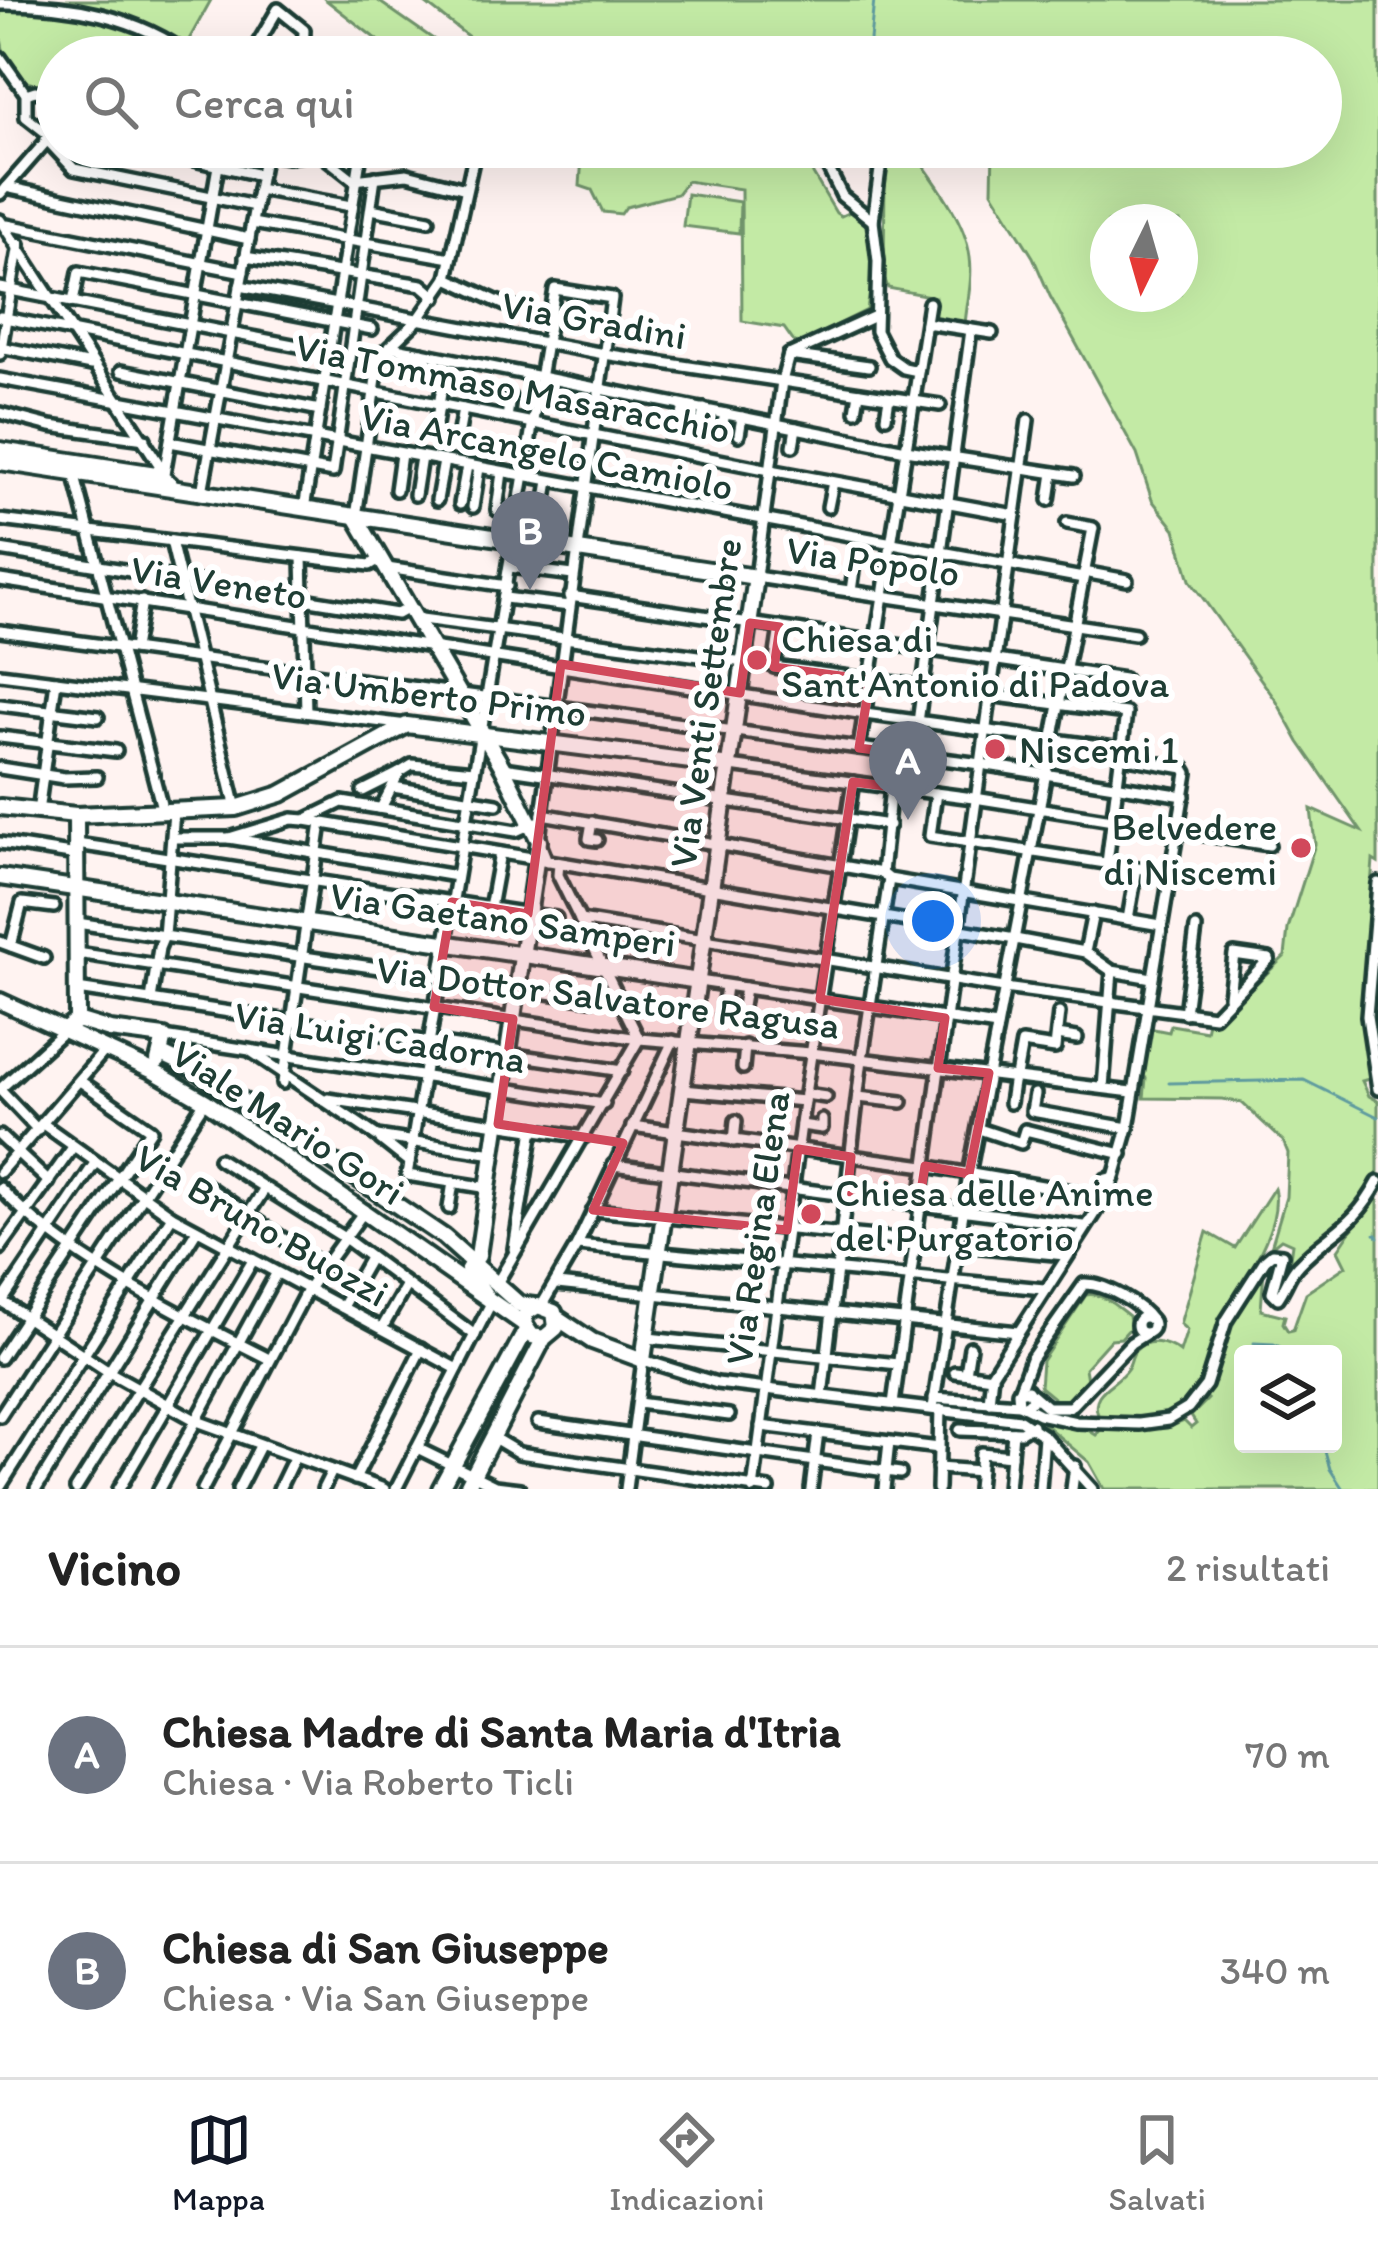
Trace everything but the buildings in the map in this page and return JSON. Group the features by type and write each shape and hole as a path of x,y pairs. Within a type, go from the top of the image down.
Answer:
{"street":[{"path":"0,4 48,4 163,36"},
{"path":"262,36 278,9 304,29 303,36"},
{"path":"0,57 26,94 26,117 36,124"},
{"path":"26,94 36,91"},
{"path":"36,152 3,191 249,239"},
{"path":"73,168 255,206"},
{"path":"166,481 218,168"},
{"path":"227,168 260,175"},
{"path":"202,492 261,168"},
{"path":"339,168 354,180 407,174 466,189"},
{"path":"304,508 357,168"},
{"path":"471,168 447,278 418,320 379,358 366,447 365,523 428,644 538,819"},
{"path":"828,168 842,196 873,221"},
{"path":"880,168 873,221 878,261 876,349 904,368 919,371"},
{"path":"170,442 333,472 375,177"},
{"path":"258,189 351,206"},
{"path":"370,209 429,220"},
{"path":"2,223 19,244 22,261 145,439 166,481"},
{"path":"2,223 243,272"},
{"path":"252,223 451,259"},
{"path":"0,256 22,261"},
{"path":"245,257 422,285 436,298"},
{"path":"22,261 5,289 0,349 92,365"},
{"path":"73,302 79,272 372,329"},
{"path":"447,278 550,320"},
{"name":"Via Gradini","path":"240,286 604,354 940,405"},
{"path":"5,289 329,352"},
{"path":"396,1489 491,1294 639,1039 539,842 538,819 576,548 586,488 596,462 593,435 612,298 555,289 407,1174 489,1188"},
{"path":"858,746 928,303"},
{"path":"789,355 875,316"},
{"name":"Via Tommaso Masaracchio","path":"3,317 1015,515"},
{"path":"926,323 992,333"},
{"path":"909,789 969,331"},
{"path":"391,347 905,450 1074,476"},
{"path":"789,355 869,366"},
{"name":"Via Venti Settembre","path":"626,1489 789,355"},
{"path":"121,371 320,410"},
{"name":"Via Arcangelo Camiolo","path":"0,379 834,535 1056,574 1126,580"},
{"path":"831,405 833,389"},
{"path":"856,411 859,393"},
{"path":"506,418 510,397"},
{"path":"886,417 889,398"},
{"path":"435,431 440,399"},
{"path":"680,424 684,406"},
{"path":"458,437 463,410"},
{"path":"700,428 704,410"},
{"path":"0,413 50,426 145,439"},
{"path":"721,432 725,413"},
{"path":"740,436 742,417"},
{"path":"893,1404 1028,419"},
{"path":"793,446 796,428"},
{"path":"837,454 840,436"},
{"name":"Via Popolo","path":"0,451 156,474 166,481"},
{"path":"395,490 401,454"},
{"path":"415,495 421,457"},
{"path":"717,474 719,460"},
{"path":"437,500 444,461"},
{"name":"Via Popolo","path":"0,462 166,481 365,523 576,548 1135,634"},
{"path":"731,477 734,463"},
{"path":"467,505 473,467"},
{"path":"502,472 496,510 519,513"},
{"path":"74,473 130,690 175,838 151,1000"},
{"path":"1049,500 1053,473"},
{"path":"543,516 549,481"},
{"path":"828,507 833,482"},
{"path":"0,520 384,563 506,592 1124,679"},
{"path":"938,1489 936,1405 957,1245 1093,528 1067,524"},
{"path":"831,552 834,535"},
{"path":"171,541 236,808"},
{"path":"0,550 499,630 744,662"},
{"path":"302,557 306,712"},
{"path":"510,567 573,575"},
{"path":"844,608 854,571"},
{"path":"1055,588 1056,574"},
{"name":"Via Veneto","path":"0,580 1052,740 1184,768 1184,796"},
{"path":"811,602 813,585"},
{"path":"134,649 142,601"},
{"path":"780,627 774,667 1126,713 1107,863"},
{"path":"0,631 914,753 1184,796 1122,1154 1108,1192 992,1377 989,1402"},
{"name":"Via Umberto Primo","path":"0,674 909,789 1269,845"},
{"path":"38,812 56,681"},
{"path":"0,705 98,717"},
{"path":"0,807 76,815 236,808 281,794 407,725"},
{"path":"0,737 116,751"},
{"path":"363,791 421,764 474,771"},
{"path":"503,768 889,825"},
{"path":"0,769 98,777"},
{"path":"381,808 398,773"},
{"name":"Via Regina Elena","path":"753,1488 797,1149 852,784"},
{"path":"393,787 497,804"},
{"path":"822,1396 851,1157 860,1129 858,1097 882,916 891,790"},
{"path":"936,793 930,836 1170,873"},
{"path":"284,1077 322,817 341,802 516,831 538,819 592,822 1160,925"},
{"path":"0,1089 71,1025 77,989 76,815"},
{"path":"229,838 292,819 322,817 461,847 1084,952 1112,971 1152,978"},
{"path":"592,822 589,839 597,840"},
{"path":"175,838 229,838 456,876"},
{"path":"0,843 172,860 556,918"},
{"path":"490,908 500,853"},
{"path":"474,1262 528,914 548,861"},
{"path":"1128,919 1137,868"},
{"name":"Via Gaetano Samperi","path":"0,877 997,1026"},
{"path":"1378,884 1367,1016 1378,1089"},
{"path":"44,958 6,944 22,903 54,907"},
{"path":"1084,952 1093,913"},
{"path":"0,916 15,918"},
{"path":"580,920 1004,988 1214,1016 1269,959 1234,954 1229,997"},
{"path":"77,922 440,977"},
{"path":"1185,1013 1196,928"},
{"name":"Via Dottor Salvatore Ragusa","path":"77,953 639,1039 989,1072 1132,1092"},
{"path":"1103,1088 1112,971"},
{"path":"722,1016 727,986"},
{"path":"740,1019 745,988"},
{"path":"77,989 622,1072"},
{"path":"518,989 591,999"},
{"name":"Viale Mario Gori","path":"0,1000 71,1025 106,1049 205,1101 491,1294 525,1327"},
{"path":"1022,1043 1055,1048 1059,1013"},
{"name":"Via Luigi Cadorna","path":"71,1025 604,1104"},
{"path":"1010,1103 1023,1028"},
{"path":"1057,1035 1077,1038"},
{"path":"153,1070 164,1037"},
{"path":"440,1489 525,1327 526,1313 556,1284 577,1244 673,1041"},
{"path":"743,1068 745,1046"},
{"path":"0,1172 106,1049"},
{"path":"248,1050 409,1162"},
{"name":"Viale Mario Gori","path":"162,1054 198,1071 443,1237 474,1262 491,1294 538,1306"},
{"path":"0,1358 151,1130 80,1081"},
{"name":"Via Bruno Buozzi","path":"0,1089 40,1127 142,1198 457,1369"},
{"path":"683,1090 826,1096"},
{"path":"1035,1094 1032,1111 1128,1128"},
{"path":"858,1097 902,1102"},
{"path":"323,1099 584,1137"},
{"path":"0,1416 205,1101"},
{"path":"801,1125 822,1127 822,1120"},
{"path":"734,1141 736,1121"},
{"path":"771,1145 773,1124"},
{"path":"632,1126 1095,1194 1106,1178 1114,1177"},
{"path":"979,1129 1021,1143 1025,1130 1122,1154"},
{"path":"513,1258 533,1130"},
{"path":"0,1136 49,1182"},
{"path":"376,1136 493,1154"},
{"path":"0,1250 74,1147"},
{"path":"219,1159 346,1240 475,1335"},
{"path":"94,1163 1,1302 109,1372 197,1420 384,1489"},
{"path":"613,1165 1084,1226"},
{"path":"198,1180 326,1268"},
{"path":"449,1208 453,1182"},
{"path":"1141,1327 1153,1328 1142,1308 1097,1284 1084,1284 1028,1367 1024,1397 1039,1414 1076,1413 1103,1423 1158,1423 1188,1408 1206,1384 1226,1321 1264,1261 1272,1254 1282,1255 1272,1292 1278,1298 1293,1269 1344,1228 1364,1207 1378,1182"},
{"path":"76,1489 265,1188"},
{"path":"1,1192 48,1231 155,1299 269,1359"},
{"path":"203,1489 307,1290 364,1210"},
{"path":"593,1210 1065,1255"},
{"path":"0,1487 172,1216"},
{"path":"36,1489 197,1230"},
{"path":"577,1244 1044,1289"},
{"path":"342,1307 370,1258"},
{"path":"119,1489 253,1262"},
{"path":"159,1489 276,1274"},
{"path":"556,1284 1018,1332"},
{"path":"382,1328 406,1286"},
{"path":"1126,1302 1141,1327"},
{"path":"538,1306 592,1341 717,1383 893,1404 1024,1397"},
{"path":"469,1483 556,1328 556,1317"},
{"path":"525,1327 536,1338 592,1341"},
{"path":"1076,1413 1141,1327"},
{"path":"648,1338 898,1364"},
{"path":"970,1347 961,1373 992,1377"},
{"path":"358,1483 421,1349"},
{"path":"506,1364 526,1375"},
{"path":"713,1413 717,1383"},
{"path":"638,1403 729,1415"},
{"path":"936,1405 1032,1425 1092,1489"},
{"path":"538,1422 900,1473"},
{"path":"960,1430 1012,1432 1026,1431 1032,1425"},
{"path":"761,1426 939,1448"},
{"path":"1008,1489 1012,1432"},
{"path":"812,1489 818,1433"},
{"path":"1040,1489 1044,1436"},
{"path":"494,1438 519,1453 769,1489"},
{"path":"884,1489 890,1442"},
{"path":"238,1489 260,1446"},
{"path":"417,1448 452,1466 469,1483 520,1489"},
{"path":"978,1489 981,1453 1011,1456"},
{"path":"280,1489 294,1458"},
{"path":"1072,1489 1075,1466"},
{"path":"938,1468 980,1471"},
{"path":"322,1489 332,1471"}],"highlighted area":[{"path":"750,623 780,627 774,667 870,680 859,748 914,755 909,789 853,782 820,999 945,1018 938,1068 989,1073 969,1174 925,1166 919,1204 847,1196 851,1157 798,1149 787,1230 593,1210 623,1143 498,1124 513,1019 434,1007 452,902 528,914 561,664 740,693"}],"green space":[{"path":"51,0 211,0 191,36 170,36 151,25"},
{"path":"326,0 377,0 429,36 372,36"},
{"path":"421,0 1378,0 1378,863 1373,860 1363,993 1372,1078 1362,1081 1369,1096 1378,1101 1378,1172 1354,1211 1289,1265 1292,1244 1281,1239 1271,1247 1286,1197 1288,1153 1283,1141 1242,1103 1144,1098 1146,1078 1141,1077 1149,1028 1169,1032 1171,1025 1206,1031 1208,1022 1216,1022 1285,956 1288,929 1315,844 1311,809 1361,831 1190,580 1175,529 1152,500 1137,454 1033,257 992,191 993,168 1342,168 1342,36 467,36"},
{"path":"0,7 49,7 150,36 36,36 36,86 9,64 1,40"},
{"path":"581,168 811,168 836,213 850,212 867,226 873,272 867,310 800,343 784,328 742,321 741,189 687,181 677,194 626,207 621,214 603,212 592,190 580,186"},
{"path":"886,168 925,168 962,228 971,265 965,324 933,319 935,297 888,288 884,277"},
{"path":"687,194 740,202 739,233 683,226"},
{"path":"1274,1188 1267,1237 1223,1317 1190,1400 1171,1414 1151,1420 1098,1415 1100,1394 1122,1375 1140,1346 1158,1342 1180,1352 1187,1330 1180,1324 1207,1232 1235,1248"},
{"path":"1378,1191 1378,1489 1104,1489 1089,1462 1044,1424 1080,1425 1096,1435 1103,1427 1167,1428 1184,1421 1191,1428 1196,1424 1191,1416 1208,1399 1205,1396 1236,1310 1264,1270 1261,1310 1285,1316 1288,1331 1293,1330 1306,1293 1346,1266 1338,1250"},
{"path":"1086,1295 1114,1305 1129,1316 1131,1327 1121,1338 1111,1339 1085,1368 1087,1380 1068,1400 1057,1401 1040,1387 1042,1361"}],"waterway":[{"path":"870,36 874,0"},
{"path":"1169,1083 1304,1080 1378,1117"},
{"path":"1375,1234 1378,1237"},
{"path":"1254,1343 1276,1345"},
{"path":"1326,1453 1343,1489"}],"place":[{"name":"Chiesa di San Giuseppe","path":"530,590"},
{"name":"Chiesa di Sant'Antonio di Padova","path":"757,660"},
{"name":"Niscemi 1","path":"995,749"},
{"name":"Chiesa Madre di Santa Maria d'Itria","path":"908,820"},
{"name":"Belvedere di Niscemi","path":"1301,848"},
{"name":"Chiesa delle Anime del Purgatorio","path":"811,1214"}]}
